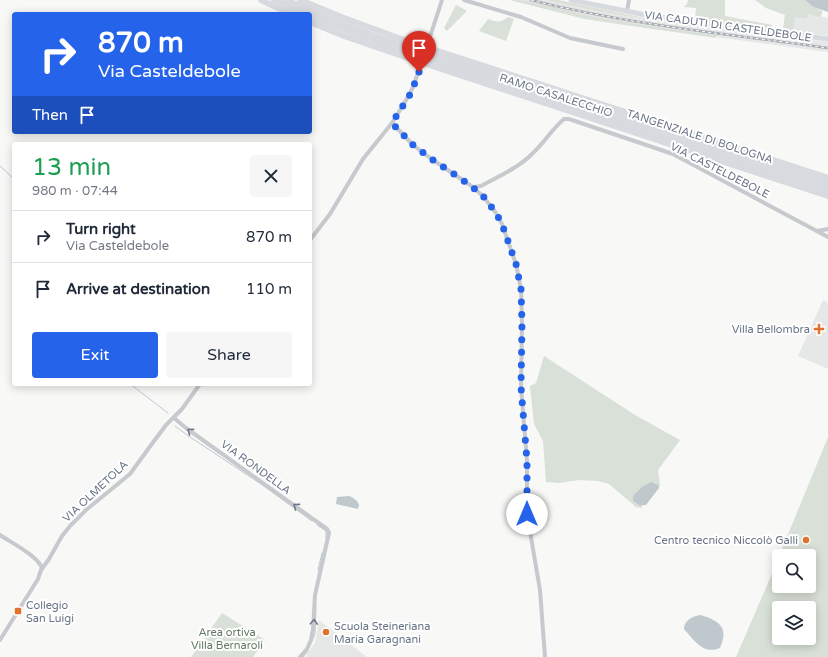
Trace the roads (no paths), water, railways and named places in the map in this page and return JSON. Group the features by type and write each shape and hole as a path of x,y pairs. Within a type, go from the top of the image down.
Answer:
{"highway":[{"path":"261,0 287,12"},
{"path":"274,0 301,12"},
{"name":"RAMO CASALECCHIO","path":"286,0 330,19 378,37 828,184"},
{"name":"TANGENZIALE DI BOLOGNA","path":"300,0 404,40 828,178"},
{"name":"RAMO CASALECCHIO","path":"312,17 406,52 828,190"},
{"name":"TANGENZIALE DI BOLOGNA","path":"312,23 344,36 414,60 828,196"}],"main road":[{"path":"571,0 614,8"},
{"path":"587,0 614,8"},
{"name":"VIA CADUTI DI CASTELDEBOLE","path":"614,8 651,16 828,39"}],"street":[{"path":"312,237 330,214 363,159 392,122 408,97 419,72 442,0"},
{"path":"464,0 521,17 570,38 623,49"},
{"path":"627,11 629,0"},
{"name":"VIA CASTELDEBOLE","path":"473,187 481,186 525,160 558,124 564,119 569,119 672,154 828,236"},
{"path":"392,122 413,145 481,193 496,213 502,224 519,274 522,324 521,387 527,461 527,514 540,590 544,657"},
{"path":"481,186 481,193"},
{"path":"817,231 828,229"},
{"name":"VIA OLMETOLA","path":"0,640 38,579 62,536 86,510 130,474 166,425 174,418 198,386"},
{"name":"VIA RONDELLA","path":"174,418 327,529 329,533 315,595 311,640 307,649 300,657"},
{"path":"0,535 35,559 40,564 42,570"}],"waterway":[{"path":"0,166 12,177"},
{"path":"133,386 168,413"},
{"path":"175,426 261,484 312,521"},
{"path":"317,525 326,531 326,538"},
{"path":"318,570 322,553"},
{"path":"309,648 315,634 316,607"},
{"path":"303,657 308,651"}],"railway":[{"path":"531,0 568,9 642,22 828,48"}],"place":[{"name":"Villa Bellombra","path":"819,329"},
{"name":"Centro tecnico Niccolò Galli","path":"806,540"},
{"name":"Collegio San Luigi","path":"18,611"},
{"name":"Scuola Steineriana Maria Garagnani","path":"326,632"}],"park label":[{"name":"Area ortiva Villa Bernaroli","path":"227,638"}]}
